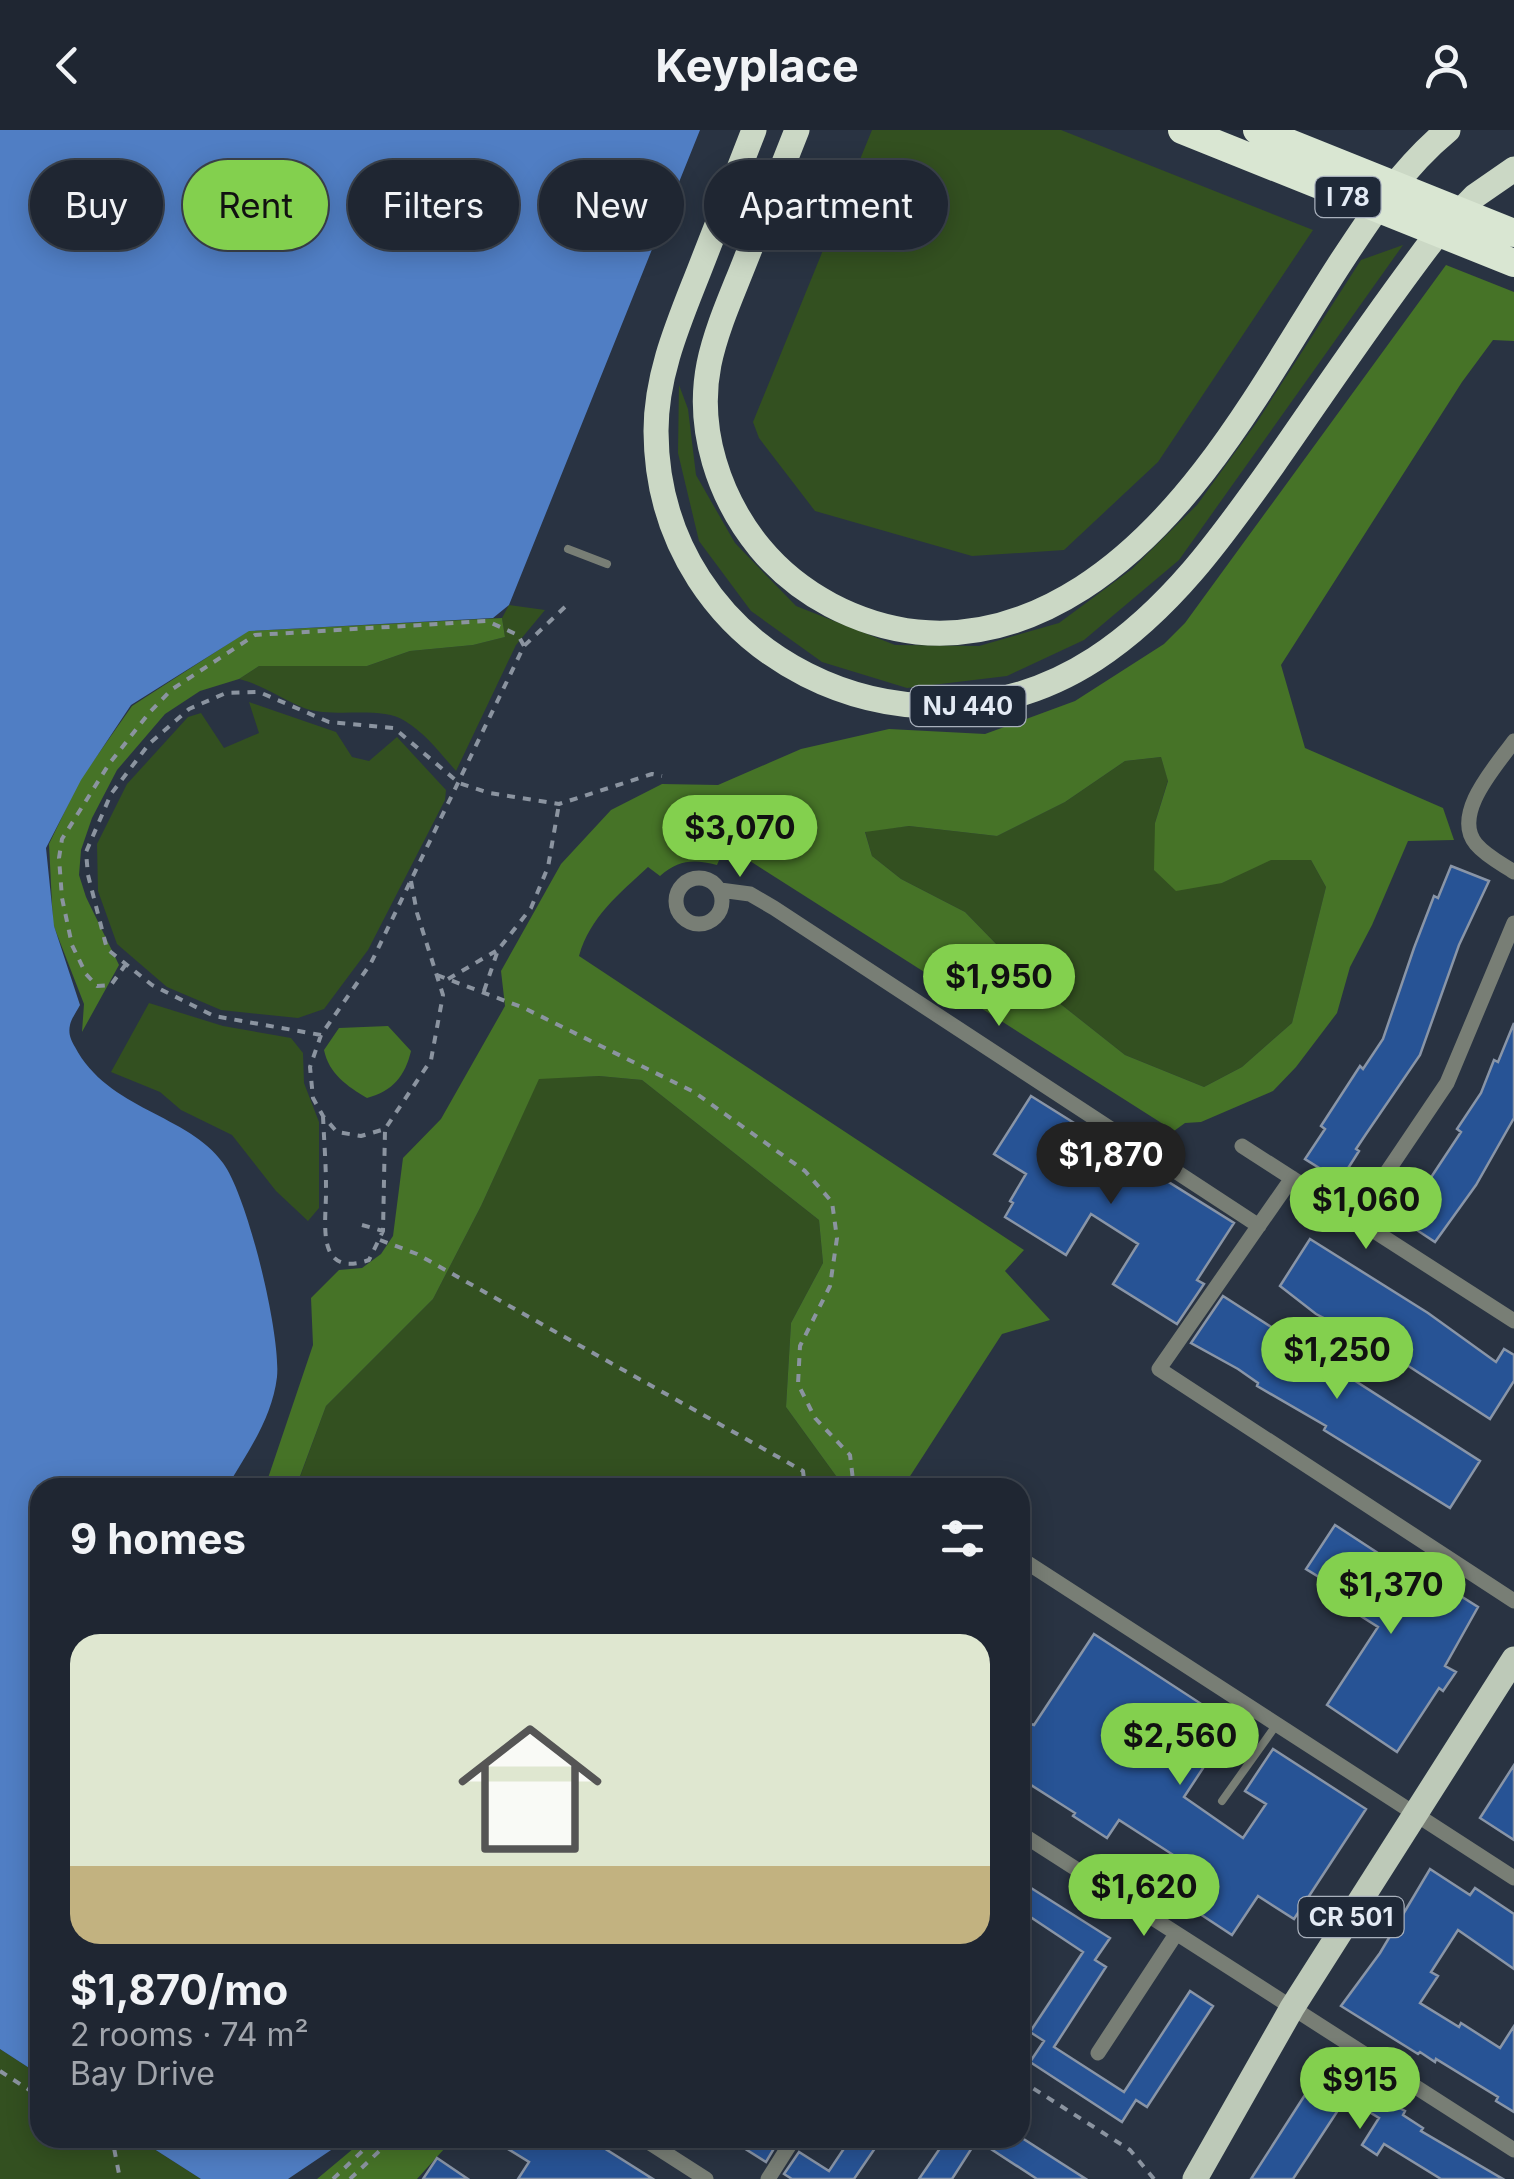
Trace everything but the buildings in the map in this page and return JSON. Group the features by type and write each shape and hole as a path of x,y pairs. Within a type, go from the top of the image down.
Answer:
{"highway":[{"name":"NJ 440","path":"754,130 680,319 662,378 656,431 666,502 686,553 704,584 737,624 768,650 813,679 846,692 898,705 933,708 985,704 1052,683 1100,656 1156,611 1226,530 1435,237 1475,196 1514,169"},
{"path":"797,130 709,364 706,420 718,471 732,506 751,536 775,564 804,588 868,622 939,634 994,628 1045,610 1107,571 1148,536 1207,467 1386,194 1448,130"},
{"name":"I 78","path":"1182,130 1514,263"},
{"name":"I 78","path":"1256,130 1514,233"}],"main road":[{"name":"CR 501","path":"1196,2179 1292,2008 1514,1659"}],"street":[{"path":"1514,740 1476,795 1469,832 1476,844 1514,872"},
{"path":"720,890 750,894 774,908 1259,1226"},
{"path":"1356,1218 1448,1083 1514,922"},
{"path":"1242,1146 1514,1320"},
{"path":"1292,1178 1159,1369 1514,1601"},
{"path":"1030,1564 1514,1878"},
{"path":"1030,1839 1514,2150"},
{"path":"1098,2054 1176,1934"},
{"path":"658,2148 706,2179"},
{"path":"768,2179 788,2148"}],"lane":[{"path":"568,549 608,564"},
{"path":"1222,1801 1276,1724"}],"path":[{"path":"385,1129 360,1136 337,1132 322,1116 313,1098 310,1068 321,1035 371,963 524,646 568,604"},
{"path":"126,964 111,986 97,986 86,974 72,945 62,898 62,839 108,764 148,713 172,690 255,635 487,622 518,635 524,646"},
{"path":"321,1035 214,1016 152,986 107,949 86,852 111,794 149,744 189,709 226,693 258,692 329,722 394,728 459,783 489,793 559,804 652,774 662,776"},
{"path":"483,992 498,950 531,908 548,867 559,804"},
{"path":"322,1116 328,1250 338,1262 354,1265 369,1260 383,1231 385,1129 431,1060 444,995 416,913 411,880"},
{"path":"448,979 498,950"},
{"path":"437,975 524,1008 694,1092 805,1171 832,1202 837,1238 830,1286 800,1346 798,1384 815,1418 850,1455 853,1478"},
{"path":"362,1225 383,1231"},
{"path":"380,1240 417,1254 804,1471 804,1478"},
{"path":"0,2071 30,2090"},
{"path":"1030,2086 1130,2150 1154,2179"},
{"path":"114,2148 120,2179"},
{"path":"332,2179 365,2148"},
{"path":"350,2179 383,2148"}],"green space":[{"path":"872,130 1061,130 1313,230 1158,462 1064,550 972,556 815,511 759,438 753,422 823,250 948,250 948,160 860,160"},
{"path":"1403,245 1179,560 1084,640 1007,676 907,688 822,662 751,611 699,541 678,453 679,385 688,409 696,475 735,543 796,606 895,645 979,646 1059,623 1132,569 1197,505 1257,422 1361,260"},
{"path":"1446,265 1514,292 1514,341 1493,340 1462,382 1281,665 1305,748 1443,808 1454,840 1408,841 1350,967 1337,1013 1273,1091 1201,1122 1185,1123 1174,1131 739,854 723,851 717,865 687,862 660,876 648,867 590,929 579,956 1024,1250 1005,1271 1050,1320 1002,1334 909,1478 838,1478 786,1407 791,1323 823,1263 819,1220 642,1080 599,1076 539,1079 433,1299 326,1406 299,1478 268,1478 313,1345 311,1298 339,1270 362,1268 381,1254 393,1236 403,1158 441,1119 505,1006 501,971 561,864 611,810 662,784 718,785 801,749 889,729 985,734 1075,701 1164,644 1185,623","holes":["1161,757 1168,781 1155,823 1154,870 1176,891 1222,883 1271,860 1311,860 1326,887 1292,1023 1242,1067 1204,1087 1125,1055 1034,983 965,912 901,879 872,856 865,832 909,826 997,836 1065,802 1125,761"]},
{"path":"509,605 545,610 516,645 456,771 419,731 395,716 316,711 239,679 259,666 367,666 410,651 473,645 505,637 502,618"},
{"path":"502,618 505,637 473,645 410,651 367,666 259,666 239,679 200,691 165,714 117,770 92,818 81,850 79,875 86,897 119,965 82,1032 84,1004 53,924 49,844 80,780 132,706 248,631"},
{"path":"249,702 336,732 352,757 369,761 397,737 446,790 445,800 368,950 324,1009 298,1018 221,1010 167,987 117,944 98,891 97,844 127,784 188,717 201,713 224,748 259,733"},
{"path":"1161,757 1168,780 1155,823 1222,883 1271,859 1311,860 1326,887 1292,1023 1242,1067 1204,1087 1125,1055 1034,983 965,912 901,879 872,856 865,831 909,826 997,836 1065,802 1125,761"},
{"path":"149,1003 223,1026 291,1038 303,1053 304,1083 319,1122 319,1208 308,1221 276,1191 232,1135 181,1110 160,1092 111,1072"},
{"path":"388,1026 411,1051 391,1087 367,1098 335,1073 324,1050 339,1028"},
{"path":"599,1076 642,1080 819,1220 823,1263 791,1323 786,1407 838,1478 300,1478 326,1406 433,1299 481,1206 539,1078"},
{"path":"0,2049 30,2068 30,2148 153,2148 201,2179 0,2179"},
{"path":"354,2148 445,2148 417,2179 317,2179"}],"water":[{"path":"0,130 700,130 684,170 684,160 539,160 539,250 652,250 509,605 493,618 249,631 131,705 81,780 46,848 54,926 80,1005 71,1023 71,1039 89,1068 107,1085 190,1133 223,1163 243,1205 261,1267 274,1331 277,1377 264,1421 232,1478 30,1478 30,2068 0,2049"},
{"path":"153,2148 334,2148 288,2179 201,2179"}]}
